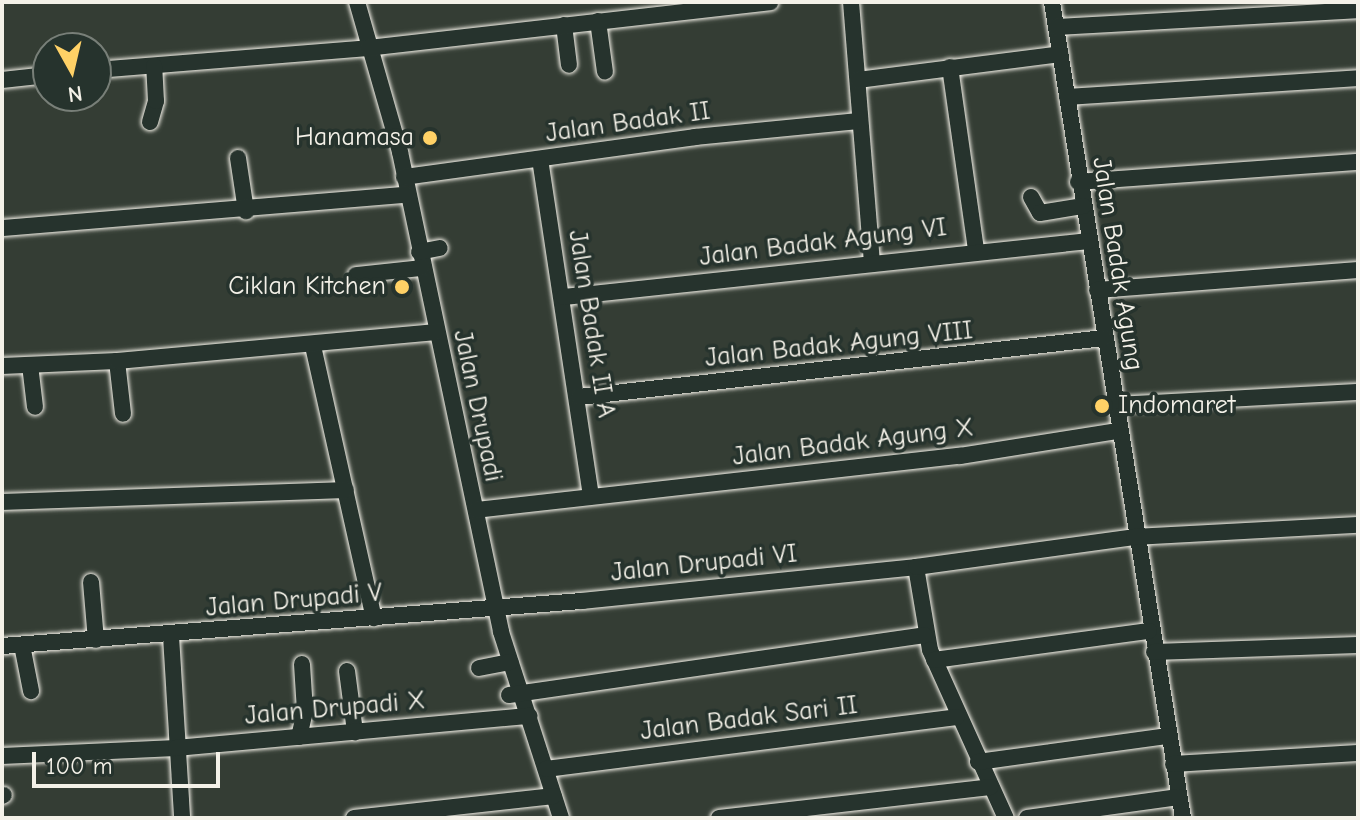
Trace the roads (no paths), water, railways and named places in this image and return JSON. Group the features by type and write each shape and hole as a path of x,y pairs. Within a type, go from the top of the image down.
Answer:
{"street":[{"name":"Jalan Drupadi","path":"357,2 404,177 515,694 530,716 561,818"},
{"path":"112,69 368,48 770,2"},
{"path":"851,2 858,80 858,121 872,262"},
{"name":"Jalan Badak Agung","path":"1052,2 1149,631 1183,818"},
{"path":"1056,27 1358,10"},
{"path":"598,21 605,72"},
{"path":"564,25 569,65"},
{"path":"858,80 1060,54"},
{"path":"150,122 156,101 154,66"},
{"path":"950,67 976,250"},
{"path":"2,80 32,77"},
{"path":"1067,97 1358,78"},
{"name":"Jalan Badak II","path":"404,177 858,121"},
{"path":"238,158 246,211"},
{"name":"Jalan Badak II A","path":"540,159 564,297 591,496"},
{"path":"1078,182 1358,162"},
{"path":"2,228 246,211 407,195"},
{"path":"1031,197 1040,213 1083,206"},
{"name":"Jalan Badak Agung VI","path":"564,297 976,250 1089,241"},
{"path":"356,275 420,260 440,248"},
{"path":"1097,290 1358,270"},
{"path":"2,366 313,346 437,332"},
{"name":"Jalan Badak Agung VIII","path":"579,397 1104,338"},
{"path":"313,346 374,618"},
{"path":"117,361 123,414"},
{"path":"30,365 35,407"},
{"path":"1115,405 1358,392"},
{"name":"Jalan Badak Agung X","path":"476,510 960,456 1118,431"},
{"path":"2,502 346,490"},
{"name":"Jalan Drupadi VI","path":"496,609 916,567 1134,537 1358,525"},
{"path":"916,567 925,635 957,717 1006,818"},
{"path":"91,582 96,640"},
{"name":"Jalan Drupadi V","path":"2,646 171,636 496,609"},
{"path":"934,660 1149,631"},
{"path":"515,694 925,635"},
{"path":"171,636 182,818"},
{"path":"22,645 31,691"},
{"path":"1154,652 1358,645"},
{"path":"479,668 510,662"},
{"path":"299,737 305,711 302,664"},
{"path":"347,671 355,732"},
{"name":"Jalan Drupadi X","path":"2,756 176,748 530,716"},
{"name":"Jalan Badak Sari II","path":"546,769 957,717"},
{"path":"978,762 1168,736"},
{"path":"1173,764 1358,753"},
{"path":"719,818 990,787"},
{"path":"354,818 554,796"},
{"path":"1027,818 1179,797"}],"place":[{"name":"Hanamasa","path":"430,138"},
{"name":"Ciklan Kitchen","path":"402,287"},
{"name":"Indomaret","path":"1102,406"}]}
